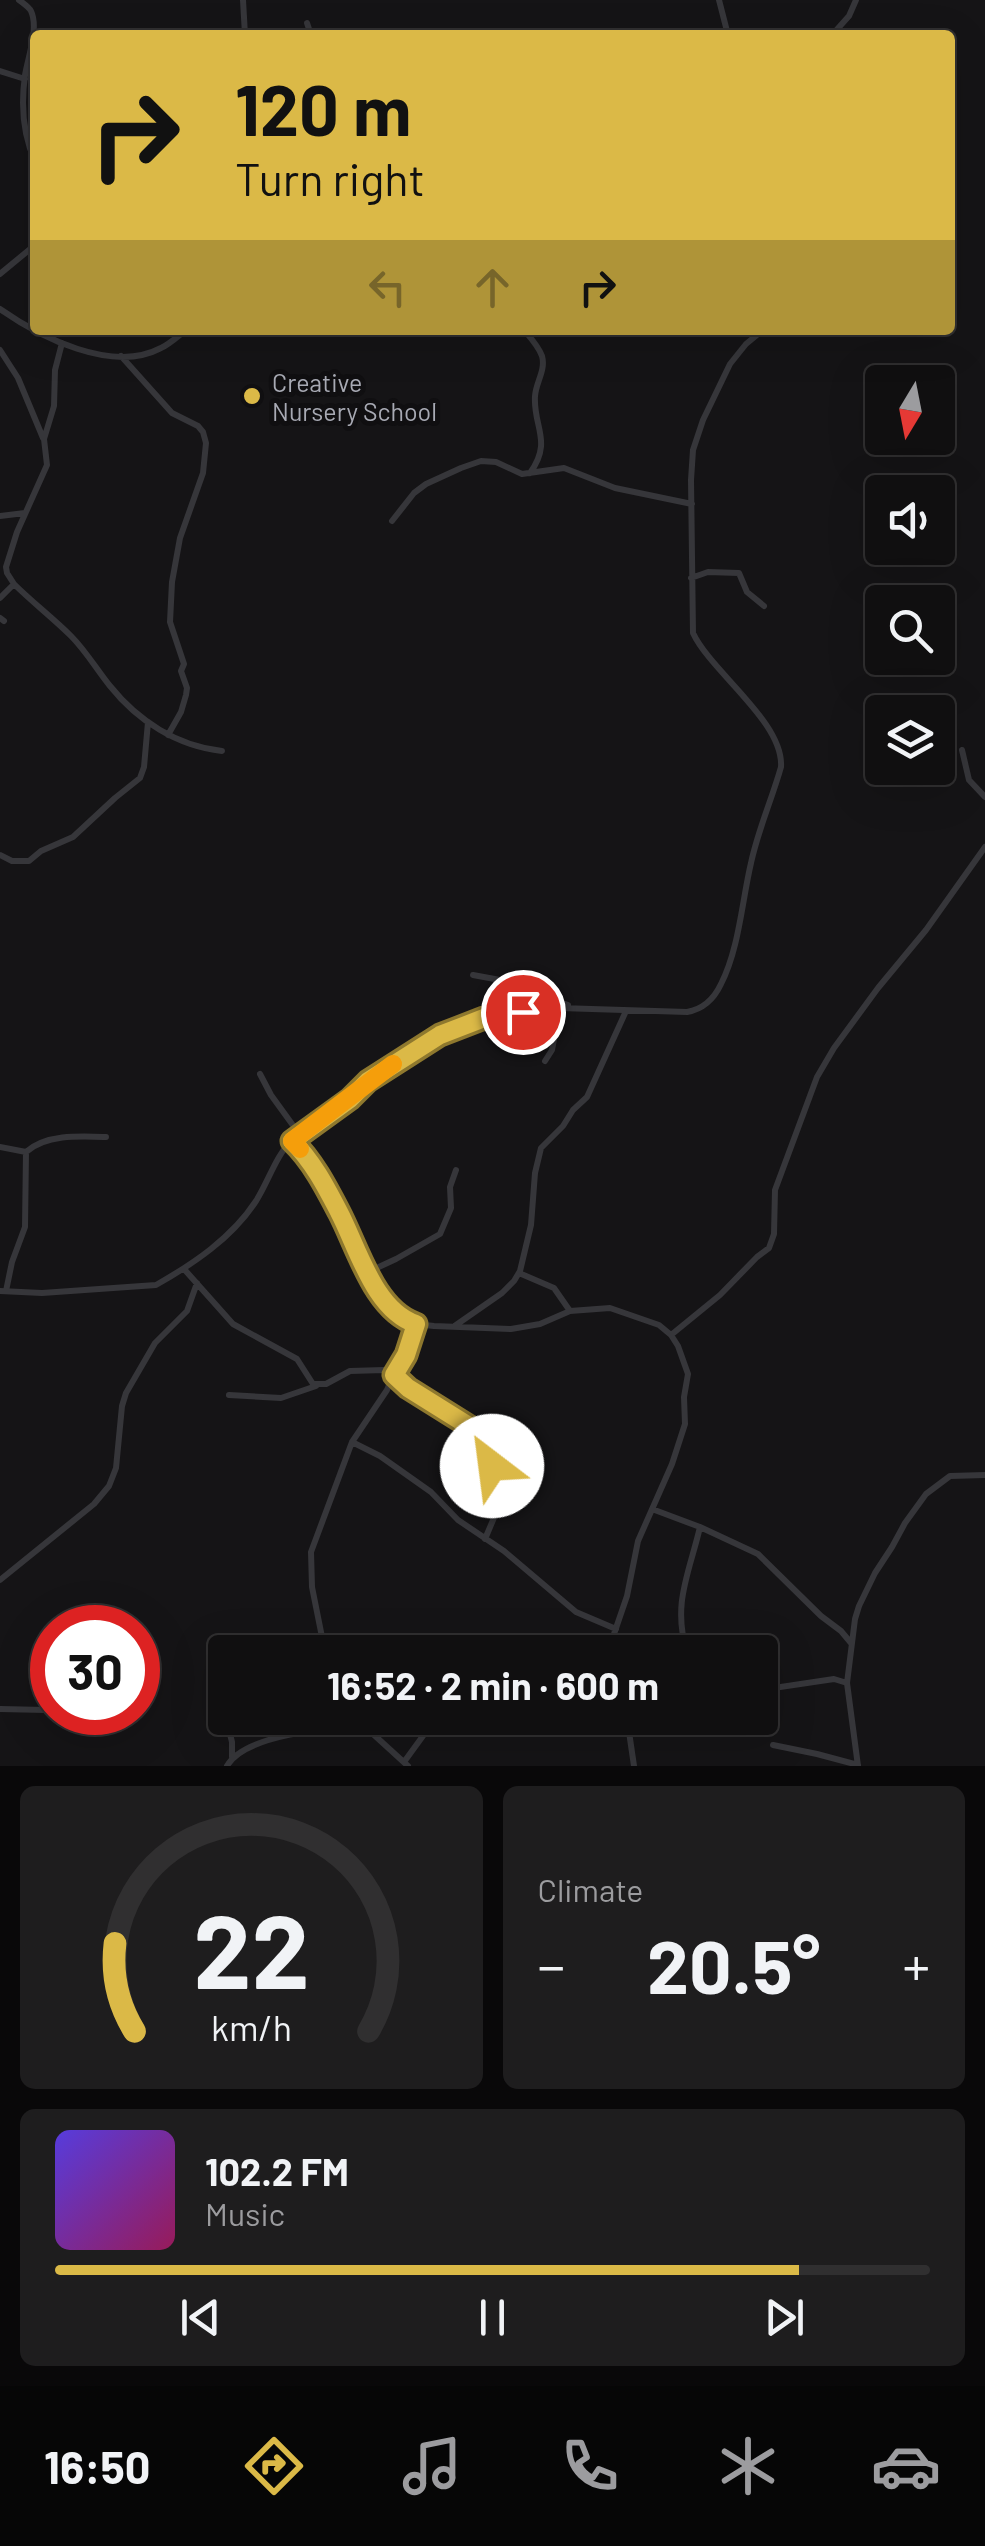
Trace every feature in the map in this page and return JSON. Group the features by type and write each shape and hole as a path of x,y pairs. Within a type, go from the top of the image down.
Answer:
{"street":[{"path":"20,0 30,10 32,30"},
{"path":"243,0 246,30"},
{"path":"719,0 727,30"},
{"path":"836,30 856,0"},
{"path":"307,22 309,30"},
{"path":"0,71 28,74 23,124 30,151"},
{"path":"0,274 30,250"},
{"path":"0,309 30,328"},
{"path":"45,335 99,354 121,356 147,353 179,335"},
{"path":"527,335 542,358 535,395 542,444 529,474"},
{"path":"106,1136 36,1143 26,1152 25,1226 3,1291 42,1293 156,1285 184,1269 240,1225 292,1141 382,1072 440,1035 484,1018 523,1012 573,1008 687,1012 712,999 723,982 750,863 781,766 780,752 766,727 692,633 691,465 700,428 730,364 757,335"},
{"path":"44,439 54,406 55,370 62,343"},
{"path":"0,350 44,439 47,465 3,564 6,573 73,638 112,688 148,721 188,745 222,751"},
{"path":"121,356 172,413 198,426 206,443 203,473 186,519 174,570 170,622 184,664 181,672 187,688 181,712 168,736"},
{"path":"0,367 10,364"},
{"path":"392,521 426,484 474,462 496,462 529,474 564,468 615,488 692,504"},
{"path":"0,516 25,514"},
{"path":"692,578 708,572 739,573 747,592 764,606"},
{"path":"0,598 14,584"},
{"path":"0,855 17,862 29,861 41,850 73,838 135,784 143,770 148,721"},
{"path":"962,750 969,780 985,798"},
{"path":"670,1334 720,1295 769,1248 774,1234 775,1190 817,1077 834,1048 926,930 985,846"},
{"path":"473,974 573,1008"},
{"path":"513,987 523,1012"},
{"path":"545,1061 552,1050 560,1008"},
{"path":"455,1325 502,1293 519,1273 531,1226 535,1174 542,1148 587,1097 626,1011"},
{"path":"260,1074 300,1135"},
{"path":"292,1141 321,1178 391,1309 404,1320 511,1330 540,1324 570,1311 610,1308 637,1316 670,1334 687,1365 686,1418 672,1464 638,1541 627,1596 612,1635"},
{"path":"0,1147 26,1152"},
{"path":"368,1272 440,1234 451,1208 450,1187 456,1170"},
{"path":"184,1269 239,1330 294,1357 317,1385"},
{"path":"519,1273 552,1287 570,1311"},
{"path":"0,1580 94,1504 109,1486 116,1468 126,1394 155,1343 187,1311 198,1283"},
{"path":"322,1635 312,1587 311,1552 352,1442 388,1390 416,1324"},
{"path":"229,1395 280,1398 326,1384 350,1370 384,1370 394,1375 490,1441 498,1500 485,1539"},
{"path":"352,1442 420,1484 458,1520 504,1551 576,1612 615,1635"},
{"path":"773,1745 858,1766 847,1684 855,1619 871,1580 926,1494 950,1476 985,1475"},
{"path":"652,1509 758,1554 852,1644"},
{"path":"682,1635 680,1607 700,1527"},
{"path":"778,1687 834,1679 847,1684"},
{"path":"0,1709 30,1710"},
{"path":"229,1762 230,1735"},
{"path":"229,1762 259,1744 291,1735"},
{"path":"372,1735 406,1764 422,1735"},
{"path":"629,1735 634,1766"}],"slow traffic":[{"path":"300,1149 292,1141 393,1064"}],"place":[{"name":"Creative Nursery School","path":"252,396"}],"route":[{"path":"492,1466 488,1438 408,1388 394,1375 403,1362 416,1324 404,1320 383,1300 321,1178 292,1141 368,1081 440,1035 484,1018 523,1012"}]}
